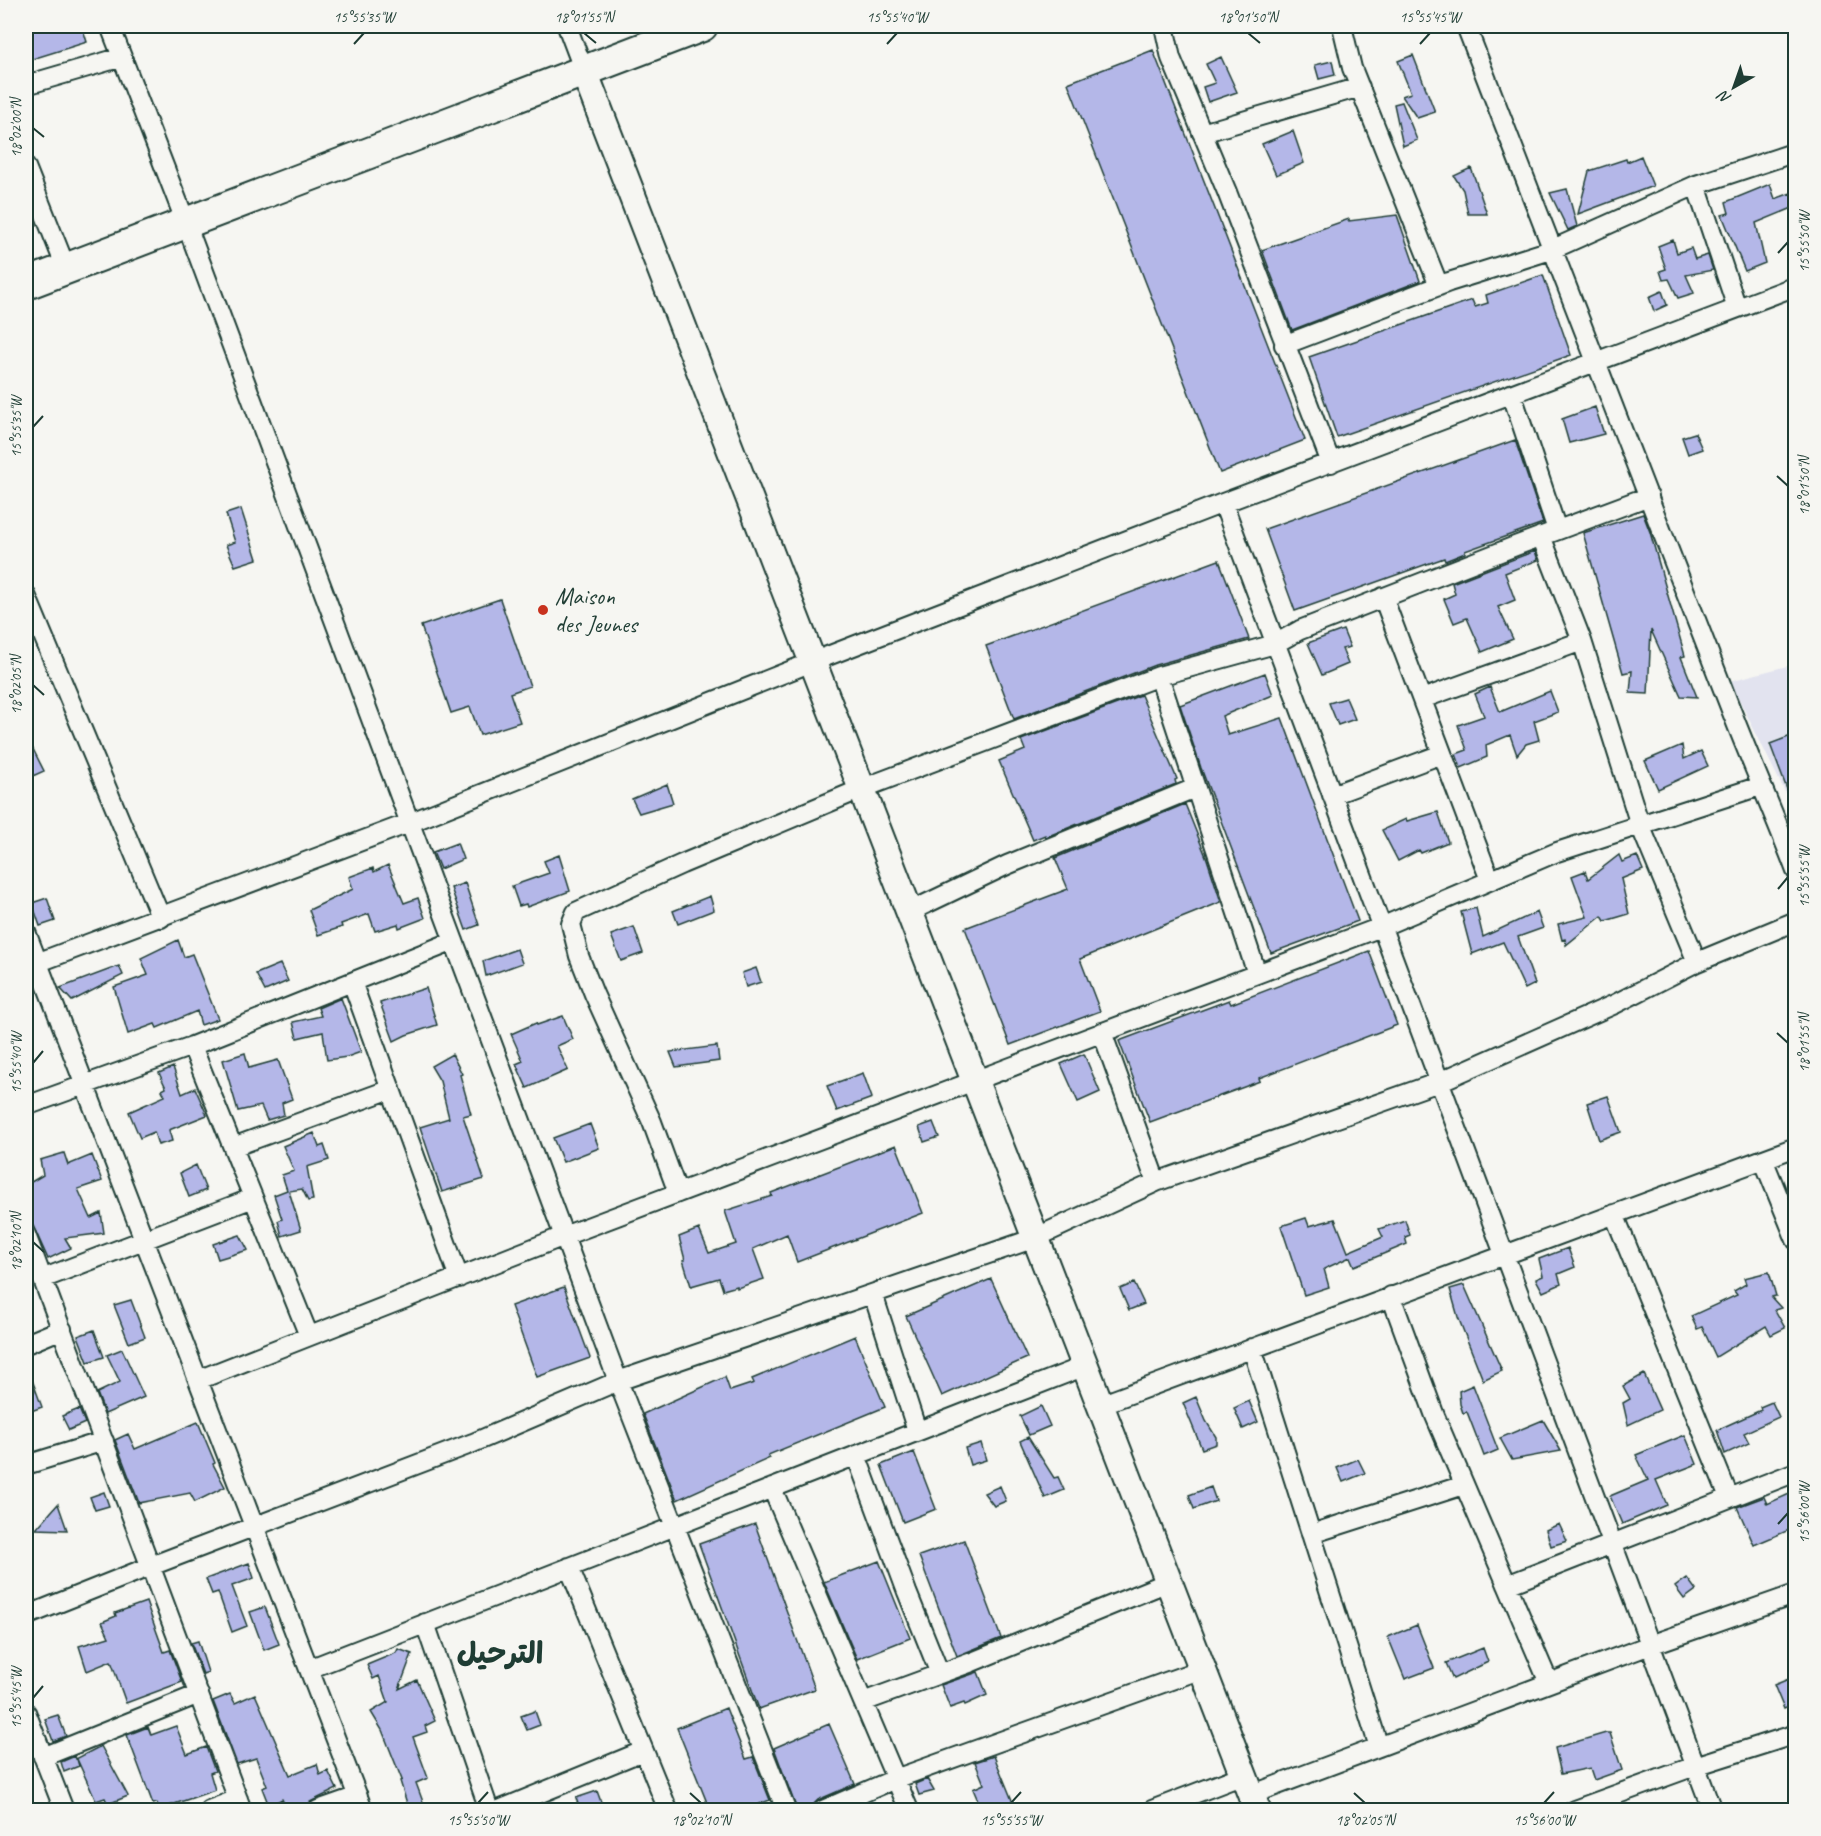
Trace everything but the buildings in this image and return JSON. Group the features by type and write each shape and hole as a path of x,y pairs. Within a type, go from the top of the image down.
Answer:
{"main road":[{"path":"26,284 702,26"}],"street":[{"path":"110,26 186,223 618,1381 786,1810"},
{"path":"567,26 1250,1794"},
{"path":"1167,26 1171,58 1227,192 1331,463"},
{"path":"1342,26 1352,68 1439,286"},
{"path":"1466,26 1760,786 1796,871"},
{"path":"26,85 122,57"},
{"path":"1202,133 1360,87"},
{"path":"1284,345 1439,286 1551,250 1695,185 1796,152"},
{"path":"26,167 66,268"},
{"path":"1695,185 1737,308"},
{"path":"31,965 410,823 813,662 1796,286"},
{"path":"1512,394 1549,533 1640,825 1697,962"},
{"path":"678,1193 652,1122 579,956 571,924 576,912 682,864 861,789 1159,676 1275,644 1300,630 1383,597 1649,496"},
{"path":"1223,504 1712,1810"},
{"path":"26,595 160,918"},
{"path":"1383,597 1490,880"},
{"path":"1422,699 1582,641"},
{"path":"1159,676 1257,974"},
{"path":"1332,795 1442,754"},
{"path":"198,1380 564,1236 1381,927 1557,852 1760,786"},
{"path":"909,912 1007,865 1195,788"},
{"path":"26,1616 473,1443 618,1381 1035,1238 1156,1182 1439,1082 1615,1004 1697,962 1796,921"},
{"path":"26,932 31,965 83,1084 360,1803 318,1810"},
{"path":"26,1106 192,1046 454,941"},
{"path":"352,982 459,1278"},
{"path":"1102,1032 1156,1182"},
{"path":"192,1046 309,1336"},
{"path":"233,1148 391,1089"},
{"path":"1100,1405 1796,1147"},
{"path":"1763,1159 1796,1240"},
{"path":"42,1279 253,1198"},
{"path":"1614,1214 1729,1497"},
{"path":"26,1234 240,1805 209,1810"},
{"path":"873,1294 917,1431"},
{"path":"1391,1296 1435,1416 1549,1683"},
{"path":"26,1344 62,1329"},
{"path":"1252,1348 1379,1747"},
{"path":"309,1669 1085,1366"},
{"path":"26,1465 104,1441"},
{"path":"856,1455 940,1674"},
{"path":"1507,1585 1796,1472"},
{"path":"1311,1534 1464,1485"},
{"path":"772,1488 909,1810"},
{"path":"569,1567 668,1810"},
{"path":"863,1702 940,1674 1168,1582"},
{"path":"1152,1810 1250,1794 1650,1645 1796,1594"},
{"path":"425,1623 489,1810"},
{"path":"824,1810 895,1779 1202,1669"},
{"path":"43,1757 199,1694"},
{"path":"26,1712 64,1810"},
{"path":"1574,1810 1596,1807 1695,1766 1796,1734"},
{"path":"499,1810 644,1750"}],"shaded area":[{"path":"1795,664 1795,812 1730,681"}],"place":[{"name":"Maison des Jeunes","path":"543,610"}],"district":[{"name":"الترحيل","path":"500,1653"}]}
